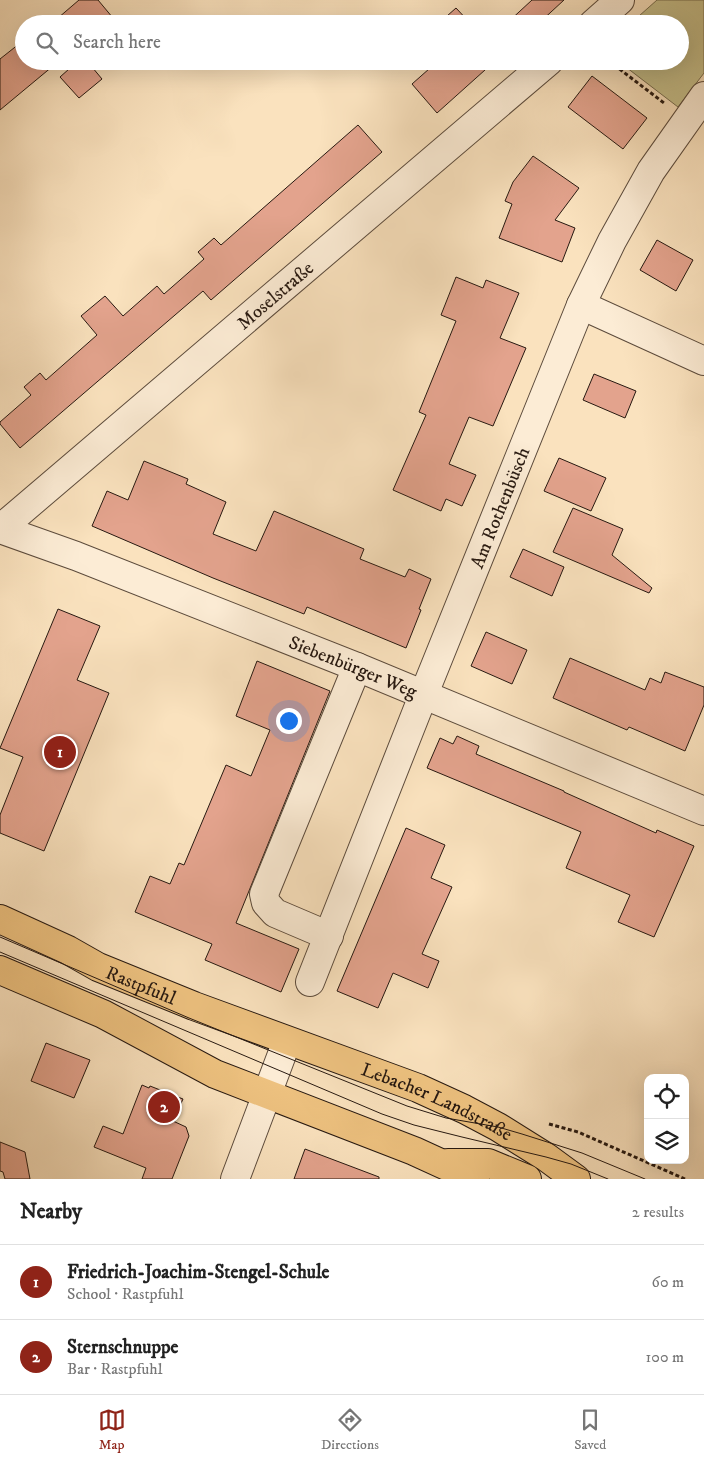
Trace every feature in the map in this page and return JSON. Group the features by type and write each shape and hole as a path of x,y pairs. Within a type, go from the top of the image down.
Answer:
{"main road":[{"name":"Rastpfuhl","path":"0,919 68,950 98,967 194,1006 288,1041"},
{"path":"0,970 103,1014 210,1072 267,1093 475,1179"},
{"name":"Lebacher Landstraße","path":"288,1041 418,1088 464,1109 529,1146 570,1177"},
{"path":"442,1164 488,1164 527,1179"}],"street":[{"path":"603,15 620,0"},
{"name":"Moselstraße","path":"0,529 538,70"},
{"name":"Am Rothenbüsch","path":"310,982 581,305 612,241 651,171 685,120 704,96"},
{"path":"581,305 704,361"},
{"name":"Siebenbürger Weg","path":"0,529 76,556 357,667 704,811"},
{"path":"329,936 274,913 266,903 264,894 357,667"},
{"path":"234,1179 288,1041"}],"path":[{"path":"621,70 685,120"}],"shaded area":[{"path":"657,0 704,0 704,73 678,107 630,70 689,70 689,15 640,15"}],"building":[{"path":"79,0 98,0 110,15 62,15"},
{"path":"532,0 564,0 548,15 516,15"},
{"path":"456,8 463,15 448,15"},
{"path":"15,47 15,70 48,70 0,110 0,59"},
{"path":"68,70 94,70 102,79 79,98 60,77"},
{"path":"428,70 485,70 437,113 412,84"},
{"path":"592,76 647,118 623,149 568,107"},
{"path":"358,125 382,152 211,300 203,291 20,448 0,422 31,395 24,387 40,373 46,380 97,335 81,316 105,296 123,316 157,286 164,294 204,259 198,252 214,238 221,245"},
{"path":"533,156 579,188 555,220 575,228 562,262 499,238 512,204 505,201 513,182"},
{"path":"657,240 693,260 676,291 640,270"},
{"path":"456,277 483,288 486,280 519,293 500,338 526,348 493,426 469,417 449,464 476,475 462,506 446,499 441,511 393,490 426,415 419,412 456,321 441,315"},
{"path":"594,374 636,391 625,418 583,400"},
{"path":"559,458 606,478 591,511 544,491"},
{"path":"144,461 188,479 186,484 226,502 213,534 256,551 274,511 364,549 360,559 405,577 409,569 431,579 406,648 307,607 304,614 213,578 92,526 107,491 128,500"},
{"path":"573,508 623,529 612,555 652,588 649,593 553,552"},
{"path":"523,549 564,567 552,596 510,577"},
{"path":"58,609 100,626 77,680 109,693 44,851 0,833 0,815 23,757 0,748"},
{"path":"486,632 527,650 512,684 471,666"},
{"path":"570,658 645,690 650,678 661,683 665,672 704,687 704,705 685,751 629,727 627,730 553,698"},
{"path":"257,661 330,691 236,923 299,949 281,992 205,960 212,944 135,912 150,876 170,884 179,863 184,865 226,765 251,776 270,730 236,716"},
{"path":"457,736 479,746 476,754 656,833 657,830 694,846 654,937 618,922 630,895 566,868 581,832 427,768 440,738 453,744"},
{"path":"406,828 445,845 431,878 452,887 422,954 439,961 428,988 393,973 378,1008 337,991"},
{"path":"46,1043 90,1060 74,1098 31,1081"},
{"path":"142,1085 149,1088 150,1086 183,1099 173,1121 186,1127 189,1136 172,1179 142,1179 146,1168 94,1147 103,1126 123,1134"},
{"path":"0,1142 25,1152 30,1179 5,1179 3,1172 0,1171"},
{"path":"305,1149 379,1177 379,1179 294,1179"}],"tram line":[{"path":"0,937 189,1018 407,1106 446,1118 498,1127 522,1134 582,1153 645,1179"},
{"path":"0,952 382,1114 414,1125 571,1164 608,1179"}],"place":[{"name":"Friedrich-Joachim-Stengel-Schule","path":"60,752"},
{"name":"Sternschnuppe","path":"164,1107"}]}
